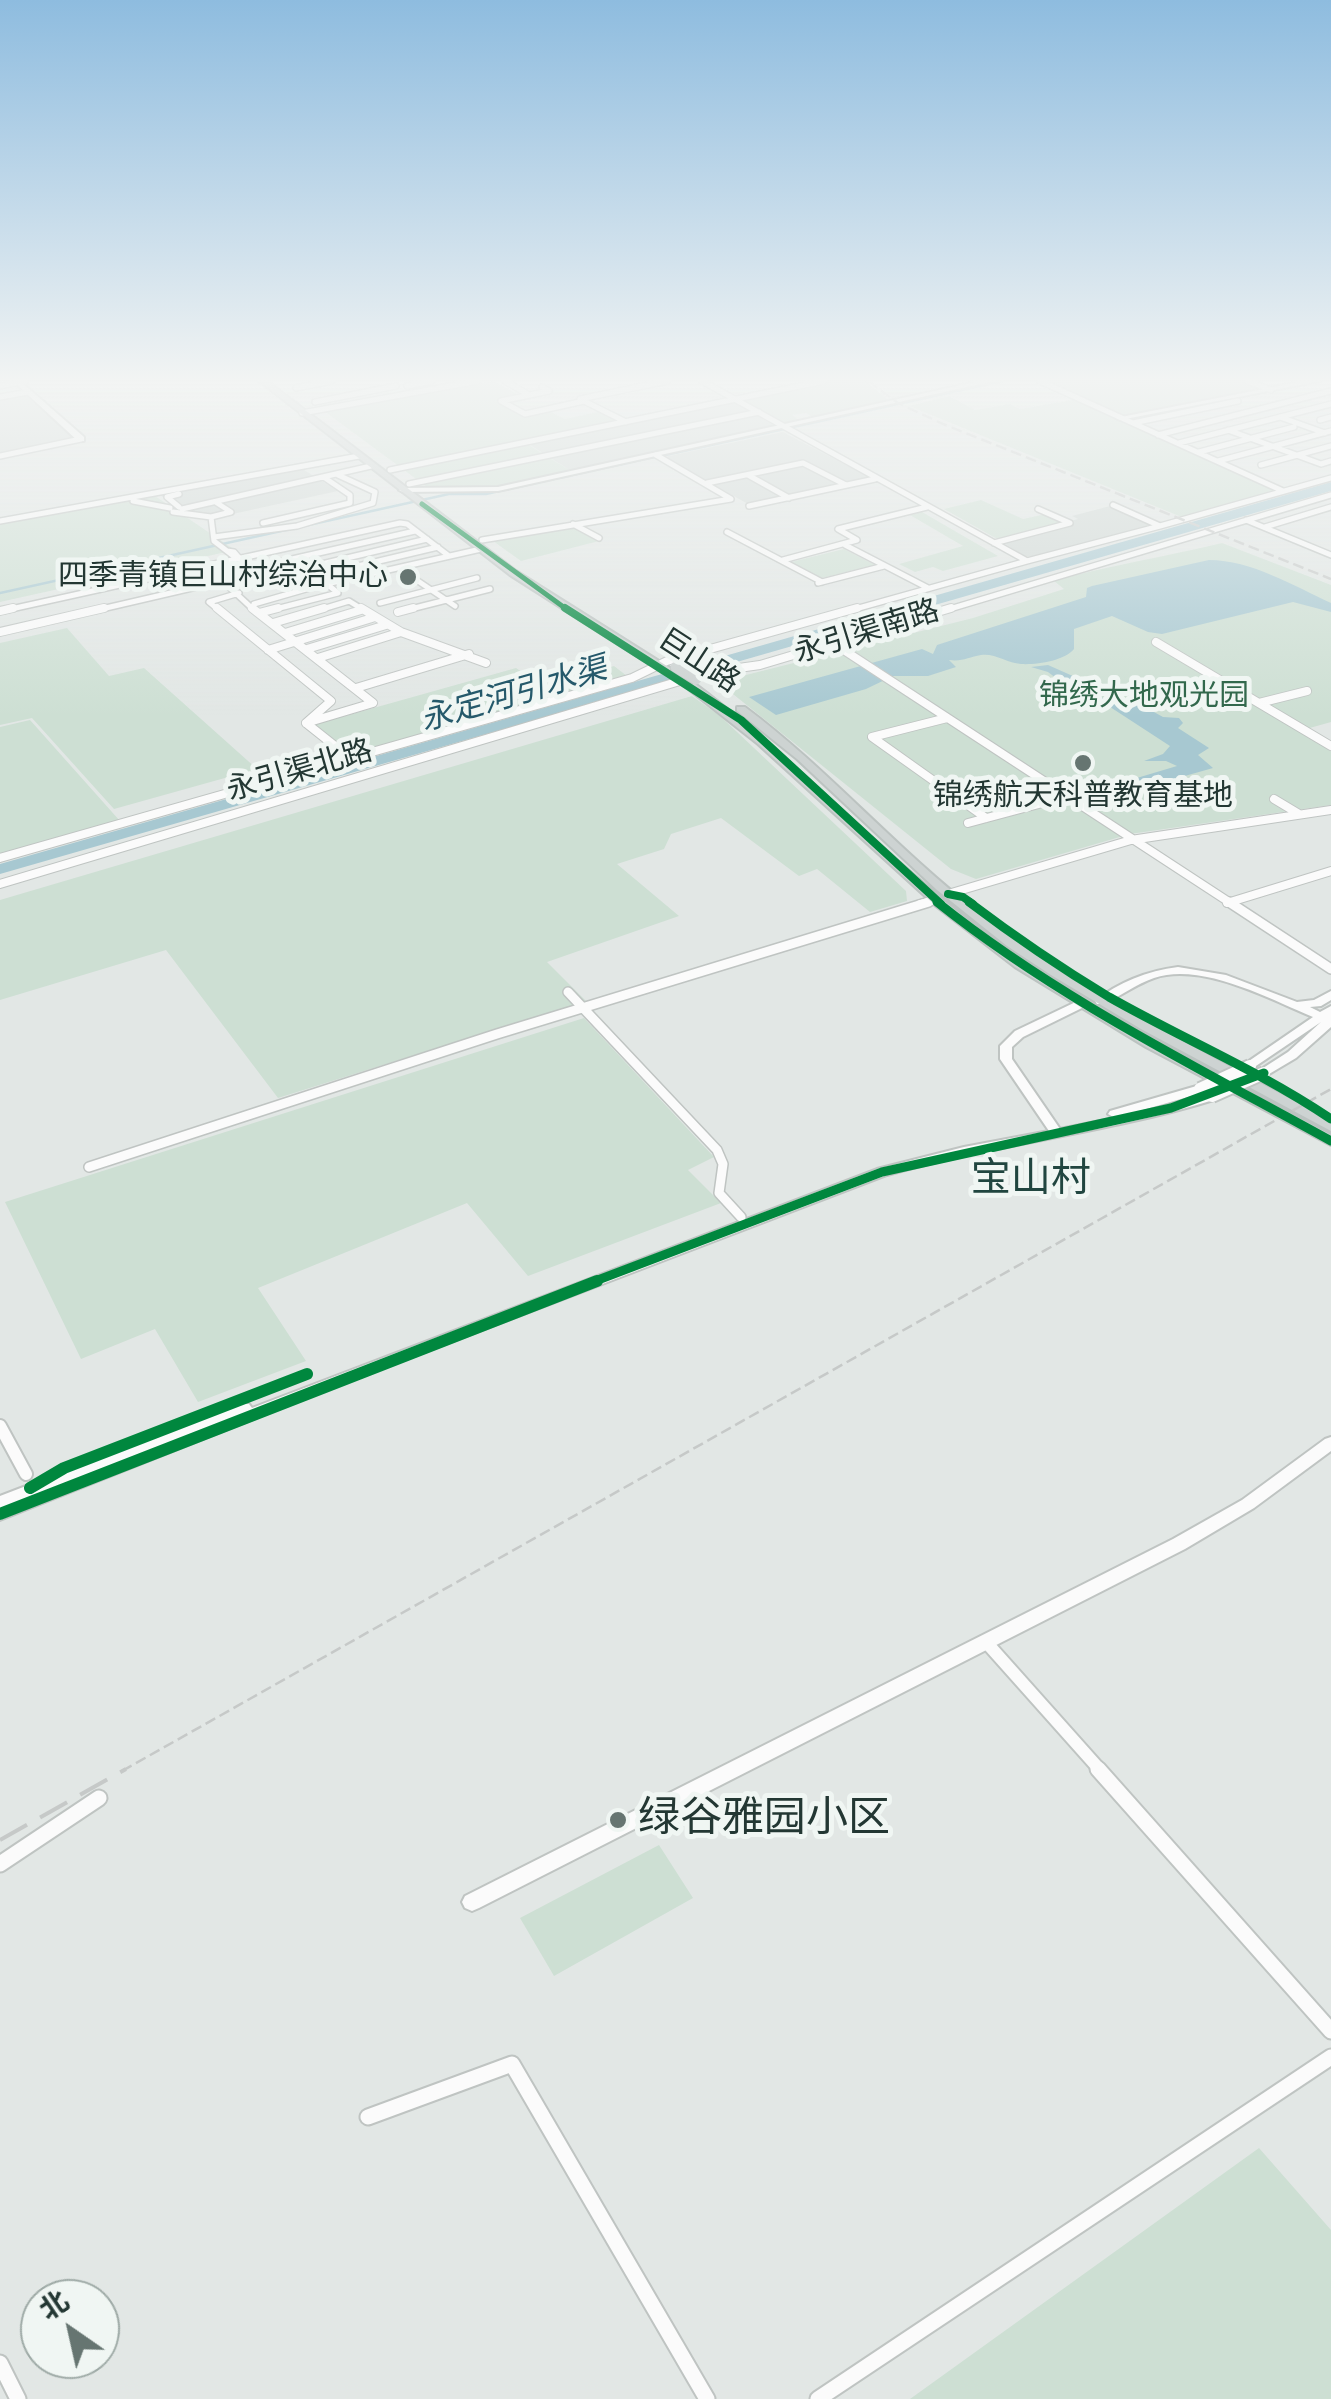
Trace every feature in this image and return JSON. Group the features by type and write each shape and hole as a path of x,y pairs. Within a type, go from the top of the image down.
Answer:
{"main road":[{"path":"416,494 436,493"},
{"name":"巨山路","path":"416,494 538,591 691,680 942,897 981,937 1082,1003 1331,1141"},
{"name":"巨山路","path":"942,897 1102,1001 1331,1127"},
{"path":"1102,1001 1150,976 1179,971 1206,974 1328,1017"},
{"path":"1288,1004 1317,1003 1331,995"},
{"path":"1054,1130 1006,1059 1006,1046 1019,1034 1082,1003"},
{"path":"1206,1093 1328,1017"},
{"path":"0,1514 331,1382 882,1172 1206,1093 1264,1073 1292,1055 1328,1017"},
{"path":"0,1503 832,1182 932,1149 1054,1130"},
{"path":"472,1902 1214,1525 1331,1443"}],"street":[{"path":"0,520 165,493"},
{"path":"176,509 167,496 185,493"},
{"path":"193,493 208,504"},
{"path":"98,508 139,500 211,517 231,512 209,493"},
{"path":"176,509 260,493"},
{"path":"264,523 350,503 347,493"},
{"path":"220,545 373,504 374,493"},
{"path":"416,494 420,493"},
{"path":"254,604 572,524 731,499 722,493"},
{"path":"780,493 789,498"},
{"path":"749,506 813,493"},
{"path":"901,493 1027,561"},
{"path":"1113,506 1160,526 1276,493"},
{"path":"178,494 192,505"},
{"name":"永引渠南路","path":"0,884 616,702 667,683 760,665 1331,495"},
{"path":"1318,499 1331,506"},
{"path":"1264,528 1331,506"},
{"path":"782,560 858,540 838,528 926,507"},
{"path":"994,543 1070,523 1038,509"},
{"path":"211,517 220,545 247,570"},
{"path":"1246,520 1331,555"},
{"path":"0,611 400,523 449,556"},
{"path":"572,524 599,538"},
{"name":"永引渠北路","path":"0,858 632,678 928,588 1160,526"},
{"path":"306,723 373,704 214,573 272,565 414,531"},
{"path":"728,532 818,583 884,565"},
{"path":"340,537 388,570"},
{"path":"309,567 427,539"},
{"path":"845,545 928,588"},
{"path":"320,576 438,548"},
{"path":"260,613 338,593 296,559"},
{"path":"272,565 313,587"},
{"path":"380,603 478,578"},
{"path":"0,632 223,580"},
{"path":"418,581 455,606"},
{"path":"398,612 490,589"},
{"path":"240,593 208,602 331,701 306,723"},
{"path":"273,622 349,601 401,632 486,663"},
{"path":"285,632 361,610"},
{"path":"268,650 372,618"},
{"path":"307,649 386,625"},
{"path":"318,658 401,632"},
{"path":"1156,642 1331,746"},
{"path":"834,643 1331,969"},
{"path":"356,688 470,654"},
{"path":"1259,703 1307,691"},
{"path":"947,718 872,737 986,818"},
{"path":"306,723 350,758"},
{"path":"968,824 1065,797"},
{"path":"1274,798 1300,814"},
{"path":"88,1167 583,1008 1131,840 1331,810"},
{"path":"1227,902 1331,871"},
{"path":"568,992 717,1150 723,1164 719,1192 741,1217"},
{"path":"0,1426 26,1474"},
{"path":"986,1642 1331,2031"},
{"path":"0,1864 99,1798"},
{"path":"818,2399 1331,2057"},
{"path":"368,2118 512,2064 707,2399"},
{"path":"0,2363 18,2399"}],"shaded area":[{"path":"329,493 219,517 187,512 158,494"},
{"path":"728,493 800,493 748,504"},
{"path":"1110,506 1154,525 1034,557 1024,556 999,540 1078,519 1072,516"}],"green space":[{"path":"1123,493 1269,493 1184,518"},
{"path":"155,496 235,550 0,602 0,524"},
{"path":"981,500 1023,519 1046,514 1066,523 999,540 944,509"},
{"path":"922,512 998,556 943,571 933,567 915,572 899,564 963,546 910,515"},
{"path":"572,525 599,541 521,561 493,541"},
{"name":"锦绣大地观光园","path":"1222,543 1331,585 1331,722 1299,731 1331,751 1331,805 1130,834 976,879 951,869 718,682 973,618 1064,589 1054,581"},
{"path":"844,549 875,565 822,578 791,562"},
{"path":"67,628 109,676 144,668 257,769 114,809 32,718 0,725 0,643"},
{"path":"614,666 627,676 352,754 313,725 516,668 543,686"},
{"path":"692,696 720,716 906,891 907,901 870,912 817,869 799,876 721,818 671,834 664,849 617,864 679,916 547,962 586,1001 278,1098 166,950 0,1000 0,900"},
{"path":"30,720 120,821 0,855 0,727"},
{"path":"584,1018 714,1157 688,1170 721,1203 528,1276 467,1203 258,1288 306,1361 198,1402 155,1329 81,1359 5,1202"},
{"path":"659,1845 693,1898 554,1976 520,1918"},
{"path":"1259,2148 1331,2230 1331,2399 910,2399"}],"water":[{"path":"1293,493 1324,493 0,874 0,864"},
{"path":"1209,560 1241,564 1272,575 1331,603 1331,612 1293,602 1162,634 1112,616 1074,629 1074,649 1049,661 1021,664 986,655 949,660 956,667 928,676 893,676 866,689 776,715 749,697 922,649 933,654 937,645 1086,597 1087,588 1092,586"},
{"path":"1048,665 1075,677 1104,699 1179,718 1183,723 1178,728 1209,748 1198,755 1213,768 1093,802 1080,795 1177,766 1166,761 1144,761 1163,754 1170,746 1104,703 1068,687 1048,672 1031,667"}],"waterway":[{"path":"0,593 449,494 491,493"}],"railway":[{"path":"1116,493 1331,579"},
{"path":"122,1771 1331,1089"},
{"path":"0,1840 126,1769"}],"cycle path":[{"path":"422,504 538,591 741,720 935,900 981,937 1082,1003 1331,1141"},
{"path":"948,894 963,897 1011,934 1110,997 1279,1084 1331,1119"},
{"path":"0,1514 331,1382 882,1172 1171,1108 1264,1073"},
{"path":"30,1488 64,1468 307,1374"}],"place":[{"name":"四季青镇巨山村综治中心","path":"408,577"},
{"name":"锦绣航天科普教育基地","path":"1083,763"},
{"name":"绿谷雅园小区","path":"618,1820"}],"district":[{"name":"宝山村","path":"1031,1181"}],"water label":[{"name":"永定河引水渠","path":"514,696"}]}
